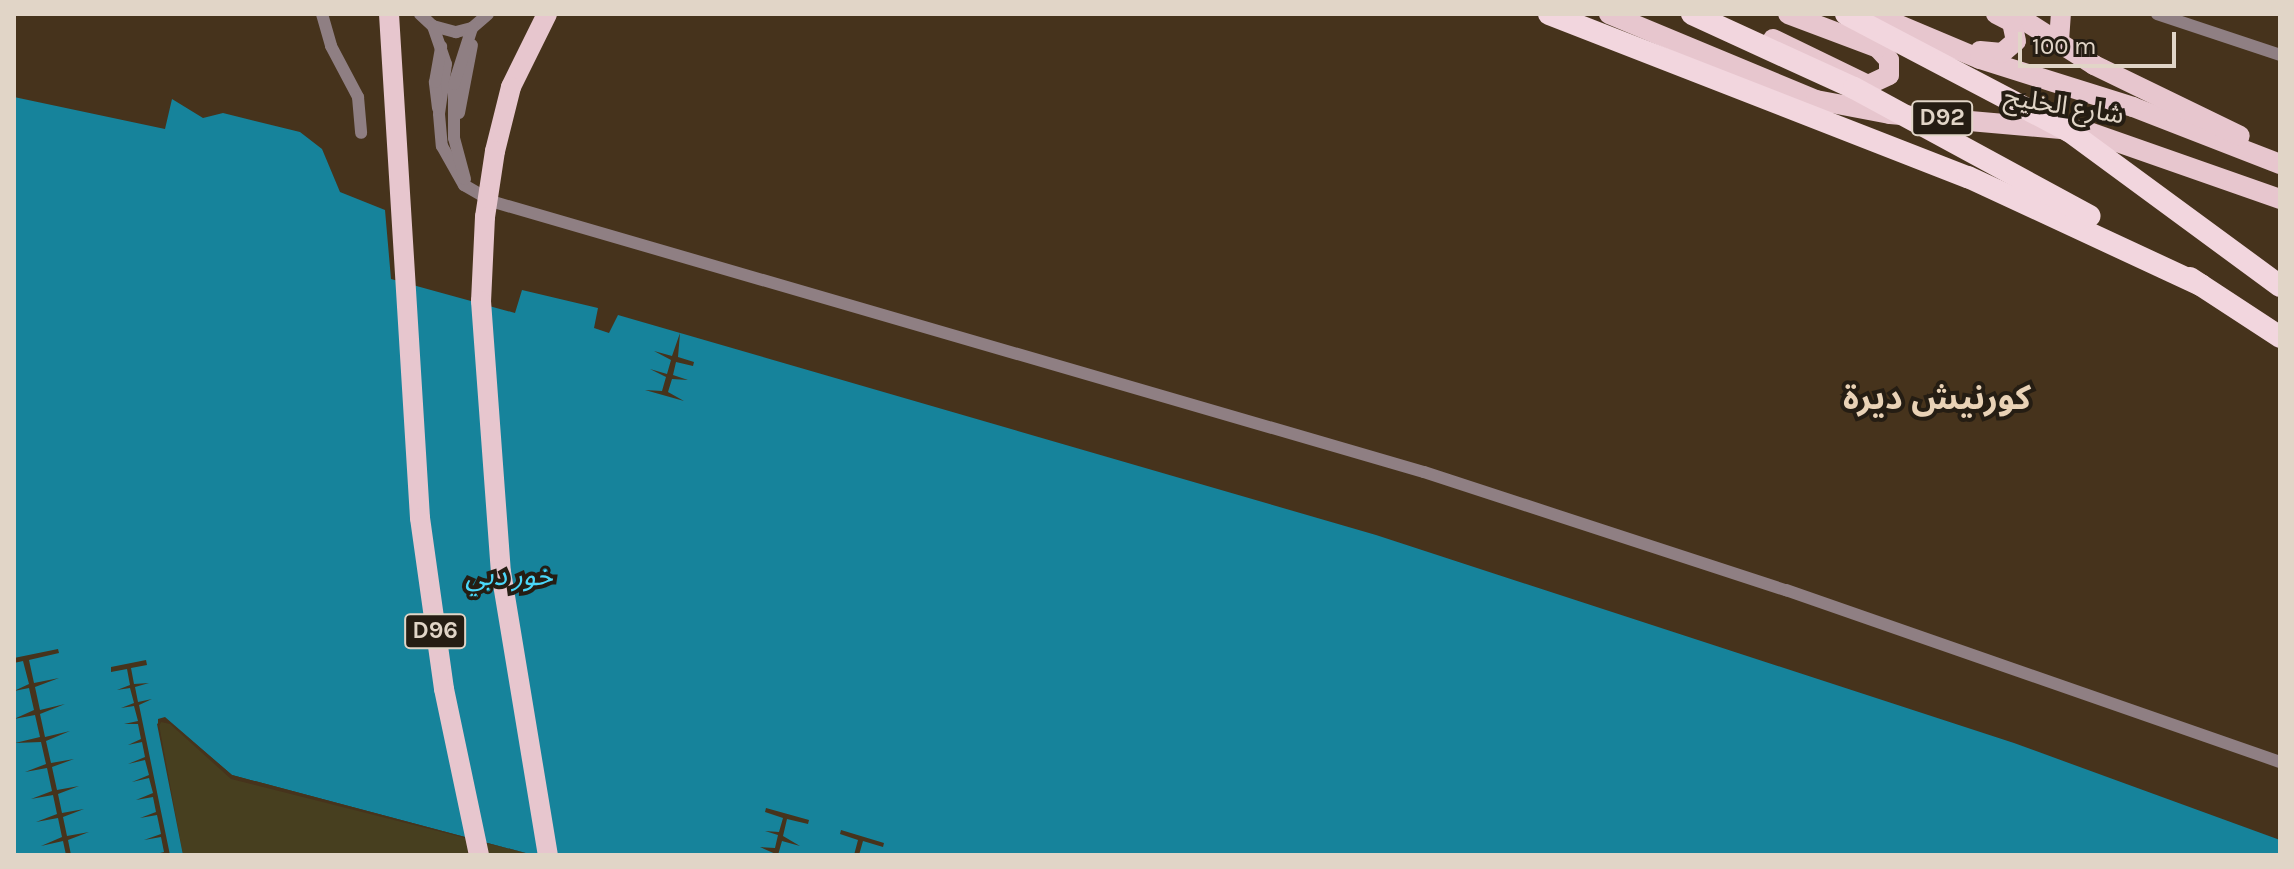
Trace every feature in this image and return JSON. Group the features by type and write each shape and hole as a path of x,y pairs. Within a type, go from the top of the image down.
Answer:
{"highway":[{"path":"1549,14 1982,183 2201,285"},
{"path":"1692,14 1914,119 2086,214 2280,337"},
{"path":"1846,14 2069,131 2280,286"}],"main road":[{"name":"D96","path":"389,14 399,123 410,404 433,618 479,855"},
{"name":"D96","path":"547,14 511,87 485,217 483,360 505,603 548,855"},
{"name":"شارع الخليج","path":"1609,14 1816,100 1890,114 2086,131 2280,199"},
{"path":"1710,14 1868,85 1889,75 1889,60 1878,48 1788,14"},
{"name":"شارع الخليج","path":"1873,14 1945,46 2133,107 2280,163"},
{"path":"1945,46 2006,52 2017,31 1996,14"},
{"path":"2014,14 2280,163"},
{"path":"2059,41 2061,14"}],"street":[{"path":"322,14 331,46 358,97 361,133"},
{"path":"420,14 433,26 442,44 446,74 439,114 446,156 473,192 506,206 1424,472 1786,590 2280,762"},
{"path":"2157,14 2280,55"},
{"path":"433,26 448,32 480,22"},
{"path":"473,192 458,161 454,127 456,67 480,22"}],"sand":[{"path":"158,719 172,721 232,775 533,855 183,855"}],"water":[{"name":"خور دبي","path":"14,97 165,129 172,99 203,118 223,113 300,132 322,149 340,192 385,210 391,279 515,313 522,290 598,308 594,328 609,333 618,315 1376,535 2014,743 2280,840 2280,855 533,855 232,775 165,718 157,724 183,855 14,855"}],"pier":[{"path":"680,333 678,357 694,362 693,366 676,362 673,375 688,380 672,379 668,392 684,401 645,390 662,391 666,377 650,369 667,374 671,360 654,351 672,356"},
{"path":"58,649 59,653 29,660 34,683 59,678 35,687 40,710 65,704 40,714 45,737 70,731 46,741 51,763 74,759 52,767 57,790 79,786 58,794 62,813 84,809 63,817 67,836 89,832 68,840 71,855 66,855 63,841 41,846 62,837 58,818 36,822 57,814 53,795 31,799 52,791 47,768 25,772 46,764 41,742 15,743 40,737 35,715 14,719 34,710 29,688 14,691 29,684 23,661 14,663 14,658"},
{"path":"146,660 147,665 131,668 134,684 149,683 135,687 138,702 152,699 139,705 170,855 152,855 164,852 161,837 144,840 161,834 157,815 140,818 156,812 153,797 136,800 153,793 149,778 132,782 149,775 145,760 128,764 145,757 142,742 128,745 141,739 138,724 124,724 138,721 134,706 121,708 134,703 130,688 117,690 130,685 127,669 111,672 111,667"},
{"path":"165,717 232,775 533,855 231,779 170,724 161,722 158,729 158,719"},
{"path":"766,808 809,820 808,824 787,819 783,836 800,846 782,841 778,855 760,847 775,848 778,835 765,831 779,832 783,818 765,812"},
{"path":"841,830 884,843 883,847 863,841 859,855 854,855 858,840 840,834"}],"district":[{"name":"كورنيش ديرة","path":"1937,399"}]}
